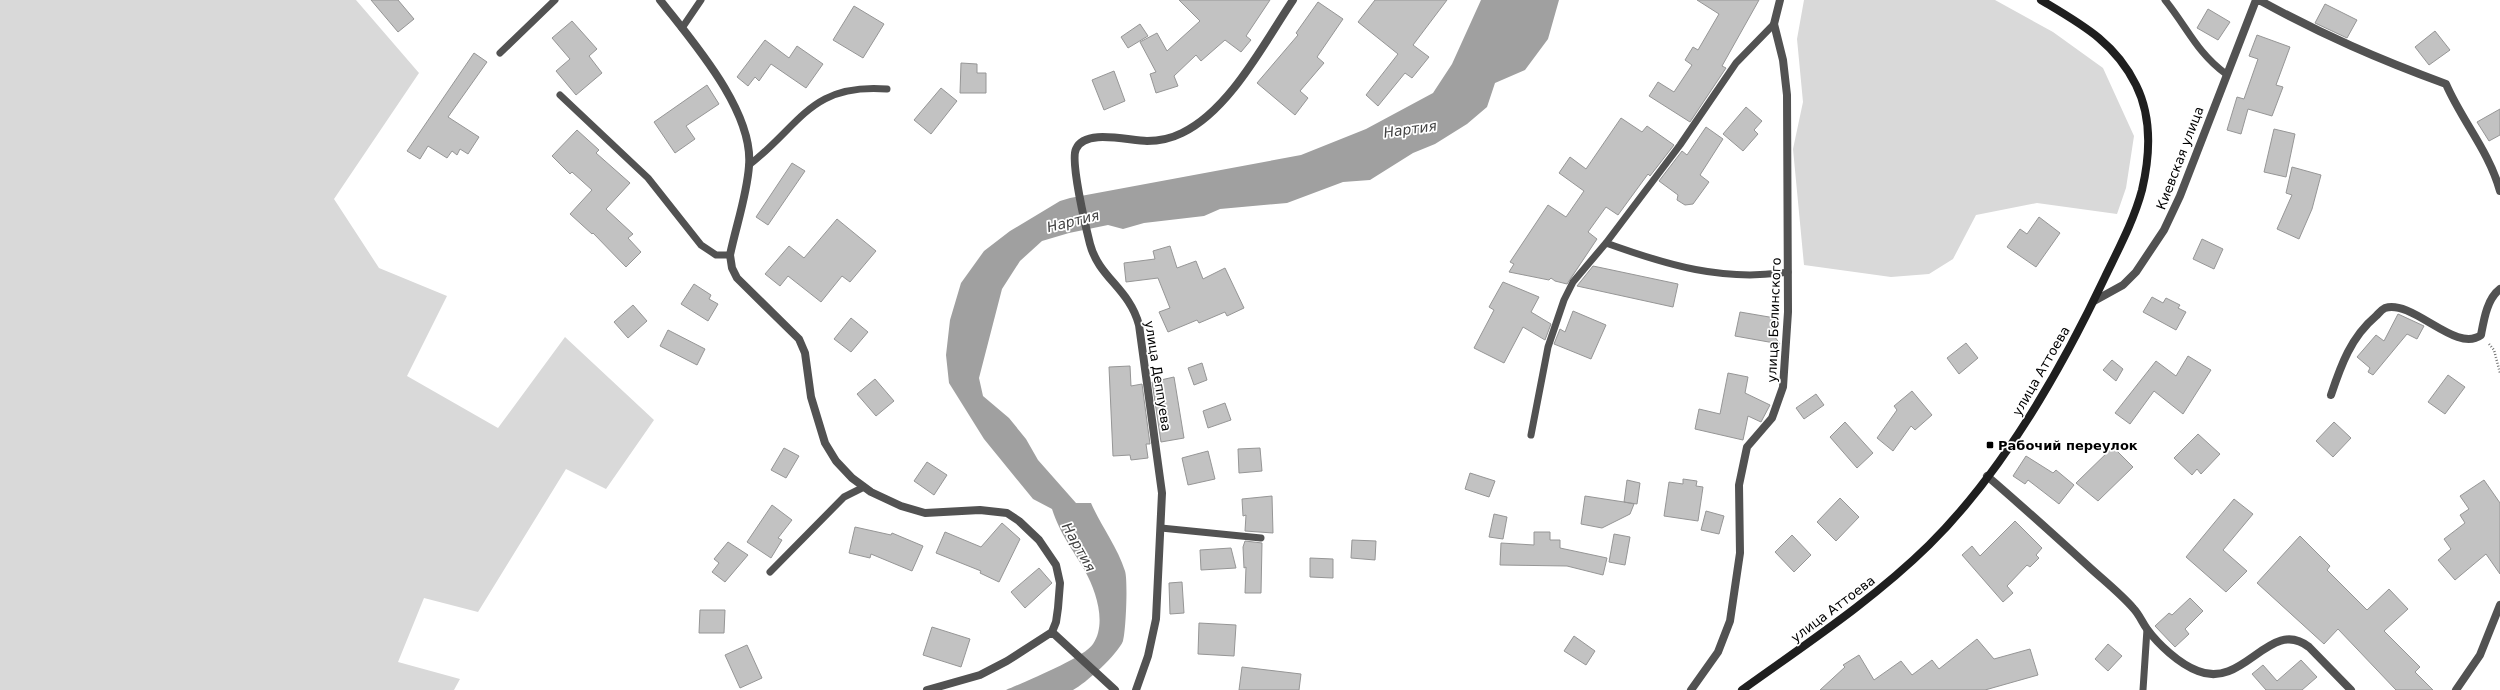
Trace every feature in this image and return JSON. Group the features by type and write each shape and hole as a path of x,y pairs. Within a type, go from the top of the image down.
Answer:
{"street":[{"path":"660,0 682,28 735,106 745,137 750,165 730,255 732,268 737,278 799,339 805,352 811,397 825,443 836,461 864,487 901,506 925,513 995,510 1019,521 1039,540 1056,565 1060,583 1056,622 1052,632 1007,662 980,675 928,690"},
{"name":"улица Деппуева","path":"1136,690 1148,656 1156,619 1161,528 1161,485 1139,325 1136,313 1125,294 1109,277 1094,256 1075,170 1076,148 1086,140 1104,137 1134,140 1160,140 1183,133 1199,122 1229,95 1293,0"},
{"name":"улица Белинского","path":"1691,690 1718,652 1730,621 1740,552 1739,485 1747,447 1772,418 1783,387 1786,357 1788,272 1787,94 1783,60 1774,24 1780,0"},
{"name":"улица Аттоева","path":"1742,690 1859,605 1908,565 1936,537 1987,476 2023,426 2053,377 2094,301 2130,224 2142,190 2148,151 2145,113 2136,85 2118,54 2092,31 2041,0"},
{"path":"2258,0 2319,33 2357,50 2446,84 2463,117 2489,157 2500,191"},
{"name":"Киевская улица","path":"2094,301 2123,285 2136,272 2164,230 2180,196 2226,74 2258,0"},
{"path":"2331,395 2344,357 2356,337 2366,324 2387,308 2397,307 2468,340 2476,339 2481,335 2484,319 2492,296 2500,289"},
{"path":"1987,476 2134,609 2147,629 2179,660 2197,671 2212,675 2224,675 2237,668 2260,651 2281,640 2296,640 2310,647 2351,690"},
{"path":"2456,690 2480,655 2500,605"},
{"path":"1052,632 1100,678 1115,690"}],"lane":[{"path":"500,53 555,0"},
{"path":"682,28 701,0"},
{"path":"2165,0 2198,49 2209,62 2226,74"},
{"path":"1531,435 1548,347 1564,300 1573,282 1589,261 1606,243 1680,145 1736,63 1774,24"},
{"path":"750,165 772,146 798,117 825,99 841,91 856,88 887,88"},
{"path":"560,94 648,178 701,245 716,255 730,255"},
{"path":"1606,243 1675,266 1726,275 1759,277 1788,272"},
{"path":"770,572 844,497 864,487"},
{"path":"1161,528 1261,538"},
{"path":"2142,690 2147,629"}],"path":[{"path":"2481,335 2494,350 2500,373"}],"shaded area":[{"path":"0,0 356,0 419,73 334,199 379,268 447,296 407,376 498,428 565,337 654,420 606,489 566,469 478,612 424,598 398,662 460,679 454,690 0,690"},
{"path":"1804,0 1995,0 2053,32 2103,68 2134,136 2126,188 2117,214 2037,203 1976,215 1953,259 1929,274 1891,277 1804,265 1793,149 1803,102 1797,39"}],"water":[{"name":"Нартия","path":"1481,0 1559,0 1548,39 1525,70 1495,83 1487,107 1467,124 1435,144 1413,153 1370,180 1343,182 1287,203 1220,209 1204,216 1144,223 1123,229 1108,225 1069,233 1042,241 1020,261 1002,289 979,378 983,396 1009,418 1026,439 1038,460 1076,503 1091,503 1122,562 1126,576 1126,606 1124,635 1120,647 1101,668 1078,687 1073,690 1006,690 1066,663 1087,650 1093,644 1097,636 1100,617 1096,597 1089,579 1063,534 1052,509 1033,499 984,439 949,383 946,355 950,320 961,283 984,251 1010,231 1060,201 1301,155 1366,129 1433,93 1452,64"}],"building":[{"path":"371,0 398,0 414,19 398,32"},
{"path":"1179,0 1270,0 1246,36 1251,40 1241,52 1225,40 1201,61 1196,55 1174,76 1178,86 1156,93 1150,74 1156,72 1140,42 1157,33 1167,51 1200,21"},
{"path":"1375,0 1447,0 1413,45 1429,57 1412,78 1405,73 1378,106 1366,95 1398,54 1358,22"},
{"path":"1697,0 1759,0 1722,66 1726,68 1690,122 1649,96 1658,82 1674,92 1692,65 1685,60 1693,47 1698,50 1719,14"},
{"path":"1318,2 1343,19 1317,57 1324,63 1300,91 1308,98 1295,115 1257,83 1298,35 1296,33"},
{"path":"2325,4 2357,20 2347,38 2315,23"},
{"path":"854,6 884,24 863,58 833,40"},
{"path":"2208,9 2230,22 2218,40 2197,28"},
{"path":"572,21 597,49 589,56 602,73 576,95 556,71 570,59 552,38"},
{"path":"1140,24 1148,36 1128,48 1121,37"},
{"path":"2435,31 2450,50 2429,65 2415,47"},
{"path":"2257,35 2290,47 2276,85 2283,87 2272,116 2248,109 2241,134 2227,130 2237,97 2244,99 2258,59 2249,56"},
{"path":"765,40 789,58 797,46 823,64 806,88 771,64 759,81 755,77 748,86 737,77"},
{"path":"474,53 487,62 448,117 479,137 468,154 460,149 457,155 452,151 447,158 428,146 420,159 407,151"},
{"path":"961,63 977,64 977,73 986,73 986,93 960,93"},
{"path":"1114,71 1125,101 1104,110 1092,80"},
{"path":"707,85 719,104 686,126 695,139 675,153 654,122"},
{"path":"941,88 957,101 931,134 914,120"},
{"path":"1746,107 1762,121 1754,130 1758,134 1743,151 1723,134"},
{"path":"2500,109 2500,135 2489,141 2477,122"},
{"path":"1621,118 1642,132 1647,126 1674,145 1650,176 1648,174 1618,215 1606,207 1588,232 1597,239 1567,284 1555,281 1551,278 1549,280 1509,272 1514,264 1510,262 1548,205 1566,217 1584,191 1559,173 1570,157 1586,169"},
{"path":"1706,127 1723,139 1700,175 1709,182 1693,204 1685,205 1677,200 1678,195 1659,181 1682,151 1687,155"},
{"path":"2274,129 2295,134 2286,177 2264,172"},
{"path":"577,130 599,150 596,153 630,183 606,209 633,234 628,238 641,252 626,267 593,233 592,234 570,214 592,190 572,172 570,174 552,156"},
{"path":"792,163 805,171 768,225 756,217"},
{"path":"2292,167 2321,175 2312,209 2299,239 2277,229 2292,195 2286,193"},
{"path":"2039,217 2060,233 2036,267 2007,247 2020,229 2027,234"},
{"path":"837,219 876,251 850,282 842,276 821,302 788,276 780,286 765,274 789,246 804,258"},
{"path":"2202,239 2223,249 2214,269 2193,259"},
{"path":"1170,246 1177,268 1196,261 1203,279 1225,268 1244,308 1227,316 1225,312 1199,323 1197,320 1168,332 1159,312 1170,308 1158,278 1126,282 1124,263 1155,259 1153,251"},
{"path":"1593,266 1678,284 1673,307 1577,286"},
{"path":"1503,282 1539,297 1531,312 1551,324 1545,340 1523,327 1504,363 1474,348 1494,310 1489,307"},
{"path":"694,284 711,295 709,299 718,304 708,321 681,304"},
{"path":"2152,297 2163,303 2166,298 2180,305 2178,308 2186,312 2176,330 2143,312"},
{"path":"633,305 647,321 628,338 614,322"},
{"path":"1573,311 1606,325 1591,359 1554,344 1560,329 1565,332"},
{"path":"1740,312 1775,318 1772,333 1780,344 1735,336"},
{"path":"2398,314 2424,326 2417,339 2407,334 2373,375 2368,372 2370,368 2357,357 2376,335 2384,341"},
{"path":"851,318 868,332 851,352 834,339"},
{"path":"668,330 705,349 697,365 660,346"},
{"path":"1966,343 1978,358 1959,374 1947,358"},
{"path":"2188,356 2211,370 2183,414 2154,391 2130,424 2115,413 2156,361 2176,376"},
{"path":"2112,360 2123,369 2116,381 2103,370"},
{"path":"1202,363 1207,380 1194,385 1188,368"},
{"path":"1130,366 1131,386 1142,384 1150,444 1146,444 1148,458 1131,460 1130,455 1113,456 1109,367"},
{"path":"1728,373 1748,377 1745,393 1770,405 1761,422 1748,416 1743,440 1695,429 1699,409 1720,414"},
{"path":"2448,375 2465,387 2445,414 2428,402"},
{"path":"1174,377 1184,438 1161,442 1152,382"},
{"path":"875,379 894,401 876,416 857,394"},
{"path":"1912,391 1932,415 1915,430 1911,426 1893,451 1877,438 1897,410 1894,406"},
{"path":"1816,394 1824,405 1804,419 1796,408"},
{"path":"1225,403 1231,420 1208,428 1203,411"},
{"path":"1845,422 1873,453 1857,468 1830,437"},
{"path":"2334,422 2351,438 2333,457 2316,441"},
{"path":"2198,434 2220,454 2201,474 2197,469 2192,475 2174,458"},
{"path":"2113,447 2133,467 2098,501 2076,483"},
{"path":"784,448 799,456 786,478 771,470"},
{"path":"1260,448 1262,471 1239,473 1238,449"},
{"path":"1208,451 1215,479 1188,485 1182,458"},
{"path":"2026,456 2053,473 2056,470 2074,485 2059,504 2028,480 2025,484 2013,476"},
{"path":"927,462 947,475 934,495 914,481"},
{"path":"1470,473 1495,481 1489,497 1465,489"},
{"path":"1683,479 1697,481 1696,486 1703,487 1698,521 1664,516 1669,482 1683,484"},
{"path":"1627,480 1640,483 1637,504 1624,502"},
{"path":"2484,480 2500,503 2500,574 2486,554 2455,580 2438,560 2451,549 2444,539 2465,523 2460,515 2469,509 2460,496"},
{"path":"1272,496 1273,533 1245,531 1246,515 1243,516 1242,499"},
{"path":"1585,496 1634,504 1630,514 1602,528 1581,524"},
{"path":"1840,498 1859,517 1836,541 1817,522"},
{"path":"2234,499 2253,514 2223,550 2247,571 2226,592 2186,557"},
{"path":"772,505 792,520 778,538 782,540 771,558 747,542"},
{"path":"1706,511 1724,516 1719,534 1701,530"},
{"path":"1494,514 1507,517 1503,539 1489,537"},
{"path":"2015,521 2042,548 2036,555 2039,558 2030,567 2027,565 2007,586 2013,593 2003,602 1962,555 1972,546 1980,556"},
{"path":"1002,523 1020,539 999,582 980,573 981,571 936,553 945,532 981,547"},
{"path":"855,527 891,535 892,533 923,546 912,571 871,554 870,558 849,553"},
{"path":"1534,532 1550,532 1550,540 1560,540 1560,548 1607,558 1603,575 1567,566 1500,565 1501,543 1534,545"},
{"path":"1614,534 1630,537 1625,565 1609,562"},
{"path":"1792,535 1811,555 1794,572 1775,552"},
{"path":"2300,536 2330,566 2327,570 2367,610 2389,589 2408,609 2384,631 2420,667 2415,672 2433,690 2396,690 2338,629 2324,644 2257,583"},
{"path":"1352,540 1376,541 1375,560 1351,558"},
{"path":"1245,541 1262,543 1261,593 1245,593 1246,567 1244,568 1243,547"},
{"path":"728,542 748,555 725,582 712,572 719,563 714,559"},
{"path":"1231,548 1236,568 1201,570 1200,550"},
{"path":"1310,558 1333,559 1333,578 1310,577"},
{"path":"1039,568 1052,583 1025,608 1011,592"},
{"path":"1182,582 1184,613 1170,614 1169,583"},
{"path":"2190,598 2203,611 2185,629 2189,634 2175,647 2155,626 2169,613 2172,615"},
{"path":"700,610 725,610 724,633 699,633"},
{"path":"1199,623 1236,625 1234,656 1198,654"},
{"path":"932,627 970,639 961,667 923,655"},
{"path":"1574,636 1595,651 1586,665 1564,651"},
{"path":"1977,639 1994,659 2030,649 2038,675 1985,690 1820,690 1845,667 1843,665 1859,655 1874,680 1901,661 1912,675 1932,660 1939,669"},
{"path":"2108,644 2122,656 2108,671 2095,659"},
{"path":"747,645 762,678 740,688 725,655"},
{"path":"2301,660 2317,677 2302,690 2266,690 2252,674 2263,665 2277,681"},
{"path":"1242,667 1301,674 1299,690 1239,690"}],"place":[{"name":"Рабочий переулок","path":"1990,445"}]}
